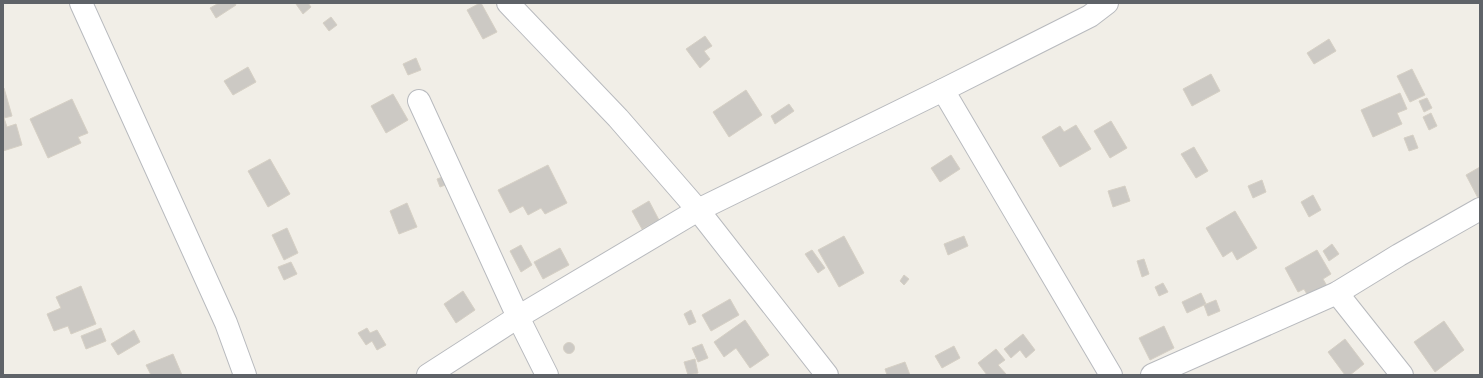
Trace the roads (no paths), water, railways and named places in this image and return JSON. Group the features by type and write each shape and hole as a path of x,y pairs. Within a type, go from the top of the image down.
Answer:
{"street":[{"path":"81,3 226,323 245,375"},
{"path":"508,3 618,118 698,210 827,375"},
{"path":"428,375 518,317 698,210 1090,16 1107,3"},
{"path":"943,90 1111,375"},
{"path":"420,101 518,317 548,375"},
{"path":"1152,375 1337,293 1399,255 1480,209"},
{"path":"1337,293 1402,375"}]}
